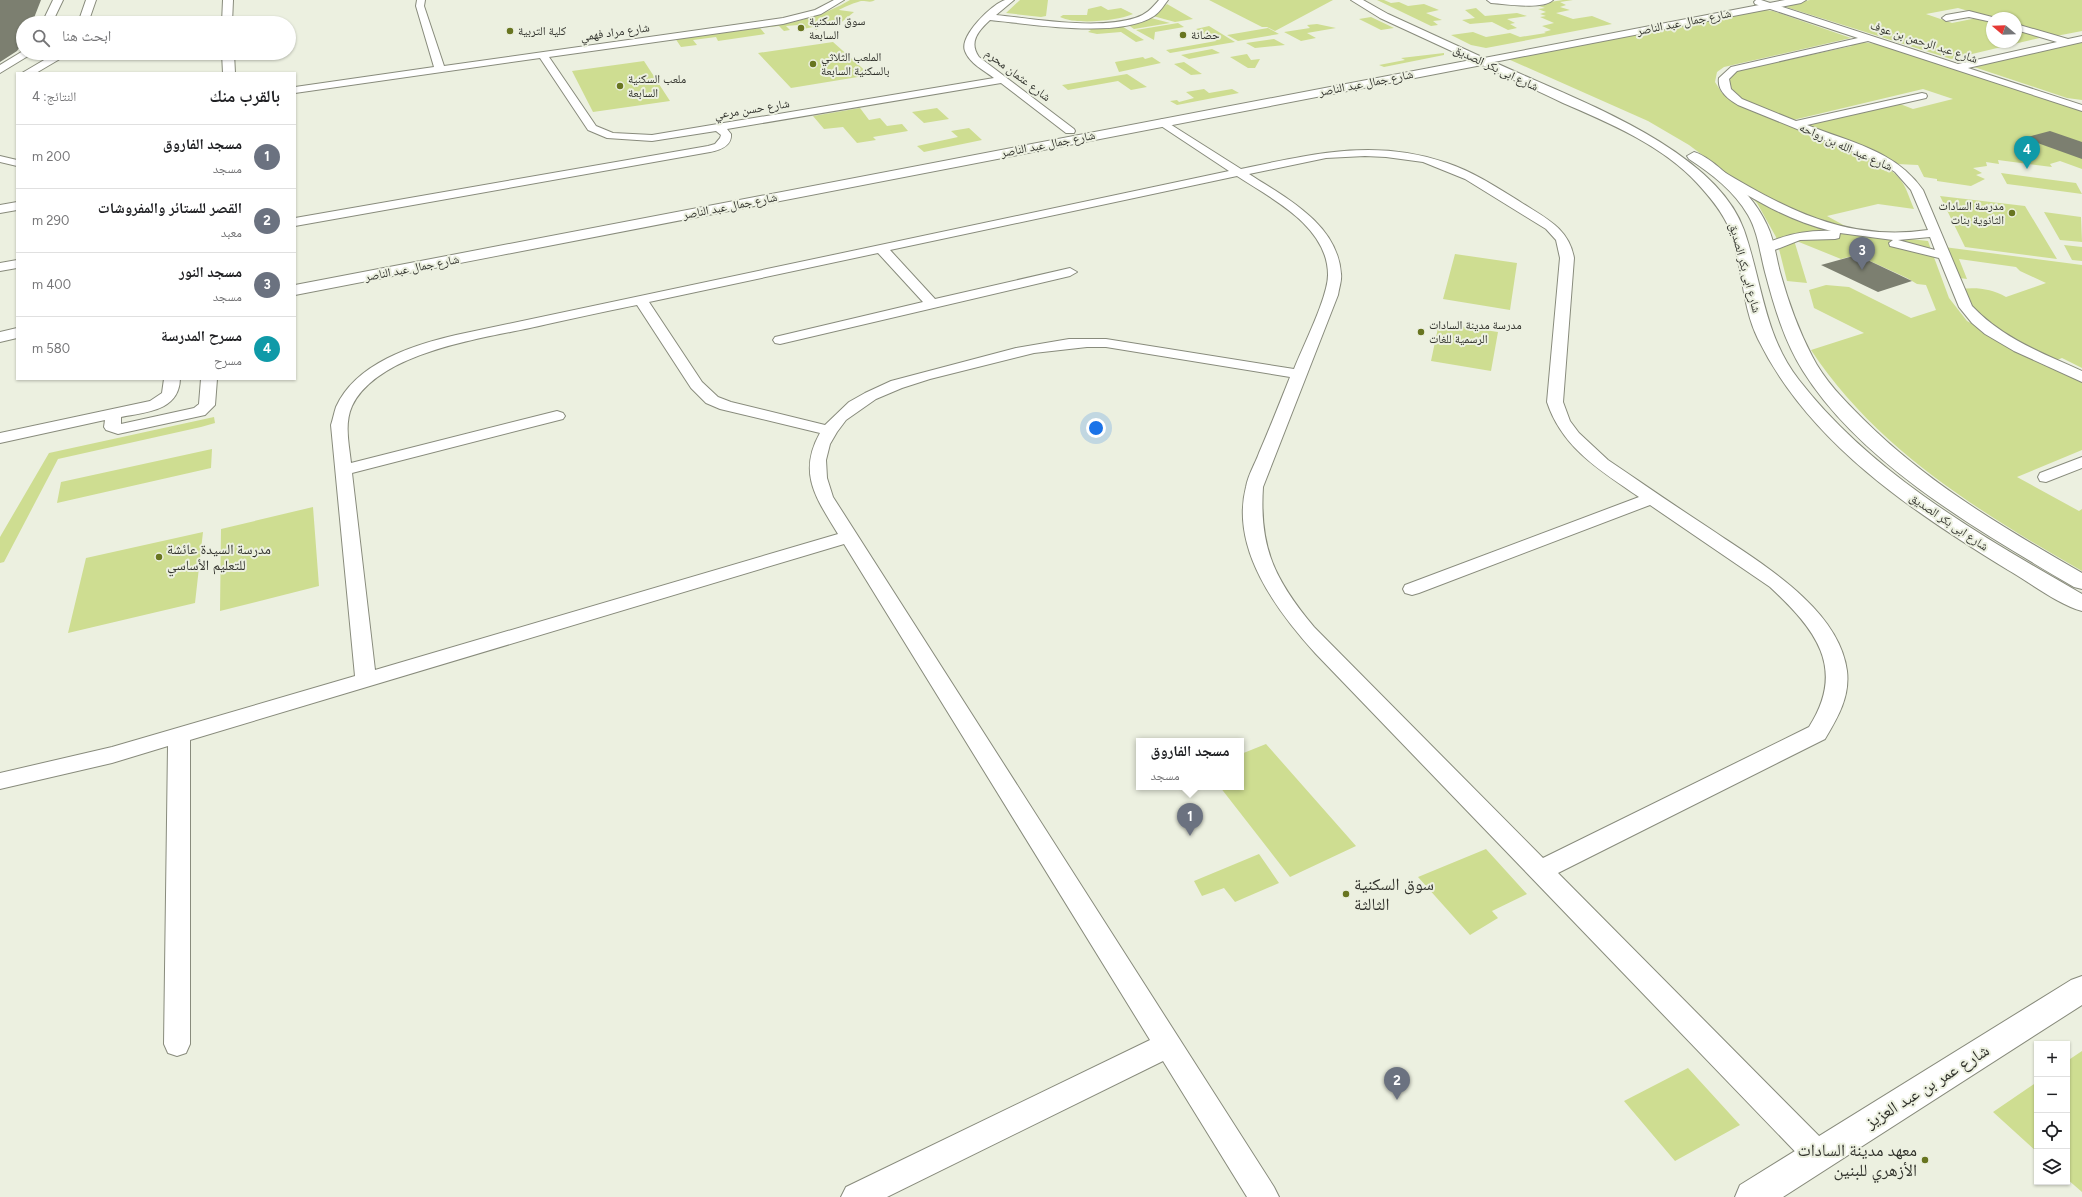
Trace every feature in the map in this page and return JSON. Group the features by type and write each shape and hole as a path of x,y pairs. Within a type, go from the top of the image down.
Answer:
{"main road":[{"path":"50,16 58,0"},
{"path":"85,16 91,0"},
{"path":"227,16 228,0"},
{"name":"شارع ابى بكر الصديق","path":"1356,0 1384,16 1447,40"},
{"name":"شارع ابى بكر الصديق","path":"1368,0 1484,57 1638,122 1683,148 1714,171 1732,186 1750,206 1761,227 1792,334 1810,368 1825,389 1856,424 1922,481 1982,523 2082,582"},
{"name":"شارع جمال عبد الناصر","path":"296,290 896,169 1070,131 1421,65 1484,57 1765,3 1801,0"},
{"name":"شارع ابى بكر الصديق","path":"1484,57 1544,90 1616,123 1648,140 1692,171 1710,188 1725,206 1736,228 1759,320 1776,358 1789,380 1828,425 1883,474 1956,528 2082,604"},
{"name":"شارع جمال عبد الناصر","path":"296,280 896,169 1162,122 1433,71 1484,57"},
{"path":"0,70 16,60"},
{"path":"30,72 51,60"},
{"path":"228,60 229,72"},
{"path":"1421,65 1433,71 1471,75"},
{"path":"1493,78 1544,90"},
{"path":"1759,320 1789,324"},
{"path":"0,336 16,333"},
{"path":"0,347 16,344"},
{"path":"1956,528 1982,523"},
{"name":"شارع عمر بن عبد العزيز","path":"1752,1197 2082,988"}],"street":[{"path":"420,0 420,6 440,70"},
{"name":"شارع مراد فهمي","path":"296,90 783,21 818,12 840,0"},
{"name":"شارع عثمان محرم","path":"1010,0 970,35 968,48 975,59 1070,131"},
{"path":"990,17 1082,24 1116,24 1147,16 1164,0"},
{"path":"1491,0 1526,3 1549,0"},
{"name":"شارع عبد الرحمن بن عوف","path":"1765,3 2082,108"},
{"path":"1946,18 1969,14 1986,18"},
{"path":"2022,28 2068,42"},
{"name":"شارع عبد الله بن رواحه","path":"1870,38 1734,69 1724,78 1723,86 1734,98 1874,156 1901,171 1914,184 1966,307 1980,322 2013,344 2082,377"},
{"path":"1958,67 2082,39"},
{"name":"شارع حسن مرعي","path":"543,55 588,124 603,134 621,137 652,138 720,128 1003,80"},
{"path":"1796,124 1922,96"},
{"path":"1162,122 1290,206 1309,221 1323,238 1332,256 1334,266 1334,285 1254,487 1252,508 1254,536 1266,572 1289,610 1304,630 1818,1155"},
{"path":"296,222 710,149 719,146 726,139 726,134 720,128"},
{"path":"366,680 339,425 340,414 352,394 367,379 387,365 420,350 456,339 1237,172 1331,154 1364,152 1398,155 1426,160 1462,173 1547,223 1562,240 1567,252 1555,402 1558,412 1568,432 1589,454 1777,583 1810,615 1822,632 1832,650 1837,668 1838,686 1835,702 1829,718 1817,732 1540,870"},
{"path":"0,159 16,163"},
{"path":"1714,171 1785,212 1838,229 1887,235 1922,235 1935,233"},
{"path":"0,209 16,206"},
{"path":"1767,248 1784,239 1804,235 1830,234 1883,240 1945,256"},
{"path":"881,248 932,303"},
{"path":"0,267 16,264"},
{"path":"780,340 932,303 1070,272"},
{"path":"640,300 696,386 712,400 726,406 828,430"},
{"path":"1264,1197 824,497 816,474 819,452 828,430 859,403 897,384 1034,348 1062,343 1106,343 1299,374"},
{"path":"0,438 155,405 161,402 172,391 172,380"},
{"path":"114,414 112,427 118,429 199,412 207,405 209,380"},
{"path":"344,470 558,416"},
{"path":"2046,476 2082,462"},
{"path":"1412,589 1652,498"},
{"path":"0,781 81,764 850,537"},
{"path":"177,1044 179,735"},
{"path":"856,1197 1168,1045"}],"green space":[{"path":"850,0 875,0 870,2 860,1 839,10 854,12 838,25 823,25 816,30 813,27 803,29 798,25 786,26 790,30 784,31 779,26 760,28 765,34 718,41 716,37 693,40 697,45 681,47 675,38 788,23 831,10"},
{"path":"1020,0 1048,0 1046,16 1041,17 1006,13"},
{"path":"1209,0 1333,0 1275,31 1267,27 1262,27"},
{"path":"1377,0 1384,0 1391,3 1399,2 1408,6 1424,4 1439,10 1426,13 1442,20 1433,21 1438,25 1431,26"},
{"path":"1573,0 1560,2 1566,5 1560,7 1570,10 1556,13 1573,19 1592,16 1612,24 1486,48 1471,45 1451,35 1473,32 1486,37 1510,33 1520,37 1546,33 1544,32 1551,30 1542,26 1554,23 1540,17 1546,16 1540,14 1546,12 1538,9 1545,8 1539,6 1546,5 1543,3"},
{"path":"1810,0 2082,0 2082,31 2056,36 2022,27 2022,12 1986,12 1986,16 1958,8 1926,14 1952,23 1977,18 1986,20 1986,48 1998,48 1951,59 1786,7 1786,5"},
{"path":"1167,4 1193,19 1175,22 1153,16"},
{"path":"1101,6 1108,10 1121,8 1133,14 1117,19 1096,21 1076,21 1060,17 1063,15 1087,15 1088,9"},
{"path":"1476,8 1485,16 1517,13 1527,16 1507,19 1515,23 1510,24 1517,28 1508,30 1492,22 1470,24 1462,20 1475,18 1465,10"},
{"path":"1759,9 1773,11 1851,38 1724,67 1717,72 1715,82 1722,93 1731,100 1879,162 1902,181 1914,209 1878,204 1827,216 1847,227 1849,232 1928,241 1949,298 1967,321 2082,380 2082,450 2017,477 2079,511 2082,509 2082,571 2006,526 1933,476 1899,448 1867,418 1837,386 1811,350 1864,333 1814,308 1809,290 1826,285 1849,287 1911,318 1936,310 1926,285 1917,284 1857,255 1841,259 1794,240 1807,283 1787,281 1776,237 1757,203 1725,172 1689,145 1648,121 1508,59"},
{"path":"1371,17 1394,28 1381,30 1359,19"},
{"path":"1151,18 1170,23 1134,29 1127,24"},
{"path":"1178,23 1184,27 1155,32 1154,40 1136,30"},
{"path":"1317,24 1336,28 1307,33 1316,38 1301,41 1284,32 1310,28 1307,25"},
{"path":"1120,25 1144,40 1136,42 1121,32 1097,34 1088,32 1091,30 1085,28"},
{"path":"1209,26 1235,42 1170,53 1166,50 1216,41 1196,29"},
{"path":"1268,28 1279,34 1238,41 1227,35"},
{"path":"2022,31 2044,37 2022,42"},
{"path":"1274,39 1285,45 1255,48 1246,43"},
{"path":"2082,41 2082,100 2067,98 1974,67 1975,65"},
{"name":"الملعب الثلاثي بالسكنية السابعة","path":"833,42 870,75 791,88 758,53"},
{"path":"1861,42 1877,44 2082,111 2082,169 2060,161 2050,164 2052,167 1998,160 1999,164 1986,162 1987,166 1973,168 1982,173 1976,175 1985,179 1971,186 1937,181 1937,179 1924,177 1918,165 1897,164 1868,150 1802,125 1895,102 1913,109 1953,99 1923,89 1793,120 1747,102 1739,97 1729,86 1730,75 1734,72 1764,62 1769,64 1852,46 1849,45"},
{"path":"1212,49 1220,53 1189,59 1181,55"},
{"path":"1444,53 1444,55 1384,67 1379,65 1405,60 1401,58"},
{"path":"1247,54 1251,60 1260,59 1255,68 1248,68 1230,57"},
{"path":"1143,57 1145,59 1152,57 1161,63 1119,72 1115,62"},
{"name":"ملعب السكنية السابعة","path":"644,61 670,101 593,112 572,71"},
{"path":"1184,62 1202,74 1191,75 1174,64"},
{"path":"1127,74 1147,87 1131,90 1118,81 1068,90 1062,85"},
{"path":"1204,89 1209,93 1232,89 1239,93 1177,105 1170,101 1177,100 1179,102 1194,98 1186,92"},
{"path":"860,108 869,120 880,118 887,126 902,124 908,131 873,137 876,140 857,143 843,127 824,129 813,116"},
{"path":"937,108 949,119 924,123 912,112"},
{"path":"969,128 982,140 924,152 917,146 958,137 951,131"},
{"path":"2001,173 2076,183 2082,194 2007,184"},
{"path":"1940,196 2025,206 2057,259 1965,247"},
{"path":"2044,212 2081,217 2082,242 2060,240"},
{"path":"2064,245 2082,247 2082,261 2072,260"},
{"path":"1944,247 2082,265 2082,368 2062,358 2057,360 2033,349 2019,347 1978,314 1961,289 1984,289 2006,297 2046,283 2020,271 2016,267 1959,259 1967,279 1960,278"},
{"path":"1455,254 1517,263 1510,310 1443,299"},
{"path":"1439,323 1498,332 1491,371 1431,361"},
{"path":"214,417 215,423 201,427 58,459 4,562 0,563 0,537 49,453"},
{"path":"212,449 211,468 57,503 61,482"},
{"path":"313,507 319,586 220,611 221,529"},
{"path":"203,532 195,603 68,633 86,558"},
{"path":"1266,744 1356,846 1290,877 1222,790 1244,790 1244,753"},
{"path":"1486,849 1527,894 1492,911 1498,918 1470,935 1418,877"},
{"path":"1259,854 1279,883 1235,902 1224,888 1202,896 1194,881"},
{"path":"2082,1051 2082,1192 2070,1182 2070,1059"},
{"path":"1688,1068 1740,1125 1675,1161 1624,1101"},
{"path":"2034,1084 2034,1149 1993,1112"}],"building":[{"path":"0,0 41,0 35,16 16,16 16,52 0,62"},
{"path":"2050,131 2082,142 2082,159 2024,138"},
{"path":"1857,255 1912,281 1878,292 1821,265"}],"place":[{"name":"سوق السكنية السابعة","path":"801,28"},
{"name":"كلية التربية","path":"510,31"},
{"name":"حضانة","path":"1183,35"},
{"name":"الملعب الثلاثي بالسكنية السابعة","path":"813,64"},
{"name":"ملعب السكنية السابعة","path":"620,86"},
{"name":"مسرح المدرسة","path":"2027,169"},
{"name":"مدرسة السادات الثانوية بنات","path":"2012,213"},
{"name":"مسجد النور","path":"1862,270"},
{"name":"مدرسة مدينة السادات الرسمية للغات","path":"1421,332"},
{"name":"مدرسة السيدة عائشة للتعليم الأساسي","path":"159,557"},
{"name":"مسجد الفاروق","path":"1190,836"},
{"name":"سوق السكنية الثالثة","path":"1346,894"},
{"name":"القصر للستائر والمفروشات","path":"1397,1100"},
{"name":"معهد مدينة السادات الأزهري للبنين","path":"1925,1160"}]}
